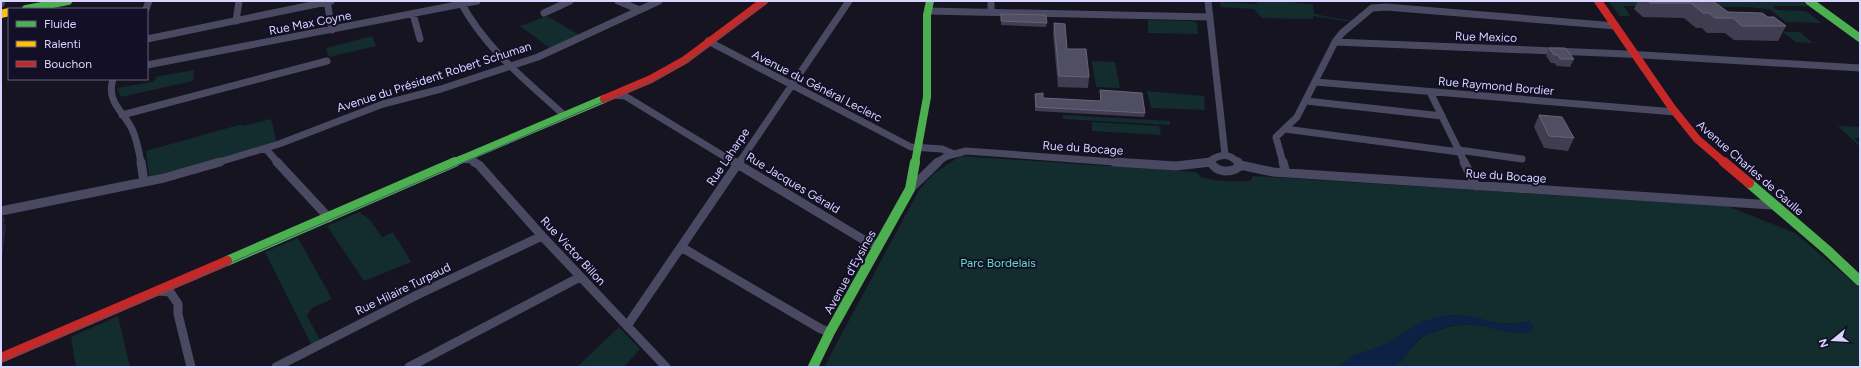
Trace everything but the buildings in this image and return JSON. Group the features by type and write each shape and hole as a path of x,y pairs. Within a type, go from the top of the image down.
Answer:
{"main road":[{"path":"31,8 68,1"},
{"path":"1,358 329,218 460,159 613,96 670,69 695,53 708,41 749,10 764,1"},
{"name":"Avenue d'Eysines","path":"813,367 830,332 910,189 926,97 928,11 930,1"},
{"name":"Avenue Charles de Gaulle","path":"1598,1 1689,131 1706,148 1860,280"},
{"path":"1809,1 1860,38"}],"street":[{"path":"236,20 239,1"},
{"path":"148,39 328,1 332,30"},
{"name":"Rue Max Coyne","path":"148,65 477,1"},
{"path":"544,13 570,1"},
{"path":"618,1 640,10"},
{"name":"Avenue du Président Robert Schuman","path":"1,211 144,182 199,169 266,148 383,104 441,89 553,52 659,1"},
{"name":"Rue Laharpe","path":"627,326 849,1"},
{"path":"991,1 991,12"},
{"path":"1208,1 1225,155 1233,158 1240,165 1237,169 1226,171 1214,167 1211,162"},
{"path":"461,3 474,26 512,66 564,115"},
{"path":"1286,173 1276,137 1294,120 1306,101 1335,42 1342,33 1372,8 1378,6 1616,26"},
{"path":"928,11 1210,17"},
{"path":"413,14 420,39"},
{"name":"Avenue du Général Leclerc","path":"708,41 911,147 917,148"},
{"name":"Rue Mexico","path":"1335,42 1635,55 1860,68"},
{"path":"122,115 327,61"},
{"path":"113,80 110,92 117,108 134,133 144,182"},
{"name":"Rue Raymond Bordier","path":"1315,82 1675,112"},
{"path":"1430,92 1476,186"},
{"name":"Rue Jacques Gérald","path":"613,96 625,96 869,243 878,245"},
{"path":"1306,101 1442,116"},
{"path":"1285,129 1522,159"},
{"path":"266,148 329,218"},
{"name":"Rue du Bocage","path":"917,148 942,149 954,154"},
{"name":"Rue du Bocage","path":"939,160 966,151 1182,166 1211,162 1211,160 1216,156 1225,155"},
{"name":"Rue Victor Billon","path":"460,159 471,160 480,165 542,236 666,367"},
{"name":"Avenue d'Eysines","path":"910,189 924,173 939,160"},
{"name":"Rue du Bocage","path":"1240,165 1264,171 1286,173 1772,205"},
{"name":"Rue Hilaire Turpaud","path":"276,367 417,295 542,236"},
{"path":"681,246 821,329 830,332"},
{"path":"410,367 580,277"},
{"path":"159,291 170,292 178,304 178,314 191,367"}],"green space":[{"path":"1257,1 1294,1 1295,3 1313,4 1314,14 1353,21 1313,16 1313,19 1262,18 1254,9 1221,7 1220,2 1257,4"},
{"path":"1608,1 1802,1 1809,6 1772,6 1777,10 1806,11 1822,23 1786,22 1770,10 1774,10 1750,7 1624,6 1630,16 1620,16"},
{"path":"547,16 581,36 551,49 520,26"},
{"path":"1148,20 1193,21 1197,23 1198,34 1148,33"},
{"path":"1783,32 1800,32 1813,43 1796,42"},
{"path":"372,36 376,46 329,57 326,48"},
{"path":"1092,61 1115,62 1120,88 1096,87"},
{"path":"194,70 193,81 121,97 117,88 152,82 156,79 155,77"},
{"path":"1147,91 1204,96 1205,110 1151,108"},
{"path":"1063,115 1170,121 1170,125 1063,119"},
{"path":"271,119 277,143 204,165 149,176 146,151 242,124 243,126"},
{"path":"1092,122 1159,126 1161,135 1092,131"},
{"path":"1838,126 1860,127 1860,138 1854,138 1860,144 1860,147"},
{"name":"Parc Bordelais","path":"960,156 1196,172 1204,178 1226,181 1247,181 1251,180 1253,176 1727,206 1795,233 1860,288 1860,367 1391,367 1402,359 1424,336 1446,328 1458,325 1469,325 1482,326 1510,332 1525,332 1532,330 1529,321 1509,324 1459,315 1449,315 1380,347 1352,356 1340,367 824,367 919,190 932,175"},
{"path":"359,212 370,220 382,237 393,232 411,262 364,281 327,226"},
{"path":"298,238 332,299 312,308 307,316 320,340 312,346 265,252"},
{"path":"118,316 130,367 76,367 71,337"},
{"path":"619,327 640,349 624,367 577,367"}],"water":[{"path":"1449,315 1459,315 1509,324 1529,321 1534,328 1523,333 1516,333 1475,325 1462,324 1452,326 1434,331 1419,339 1403,360 1392,367 1340,367 1352,356 1380,347 1423,321"}],"tram line":[{"path":"1,362 654,80 698,54 767,1"}],"traffic: fast":[{"path":"31,8 68,1"},
{"path":"813,367 830,332 910,189 927,97 927,15 930,1"},
{"path":"1809,1 1860,38"},
{"path":"227,261 475,153 604,99"},
{"path":"1749,183 1827,250 1860,281"}],"traffic: slow":[{"path":"1,14 8,12"}],"traffic: jam":[{"path":"604,99 651,79 674,67 764,1"},
{"path":"1598,1 1672,108 1697,139 1749,183"},
{"path":"1,358 227,261"}]}
